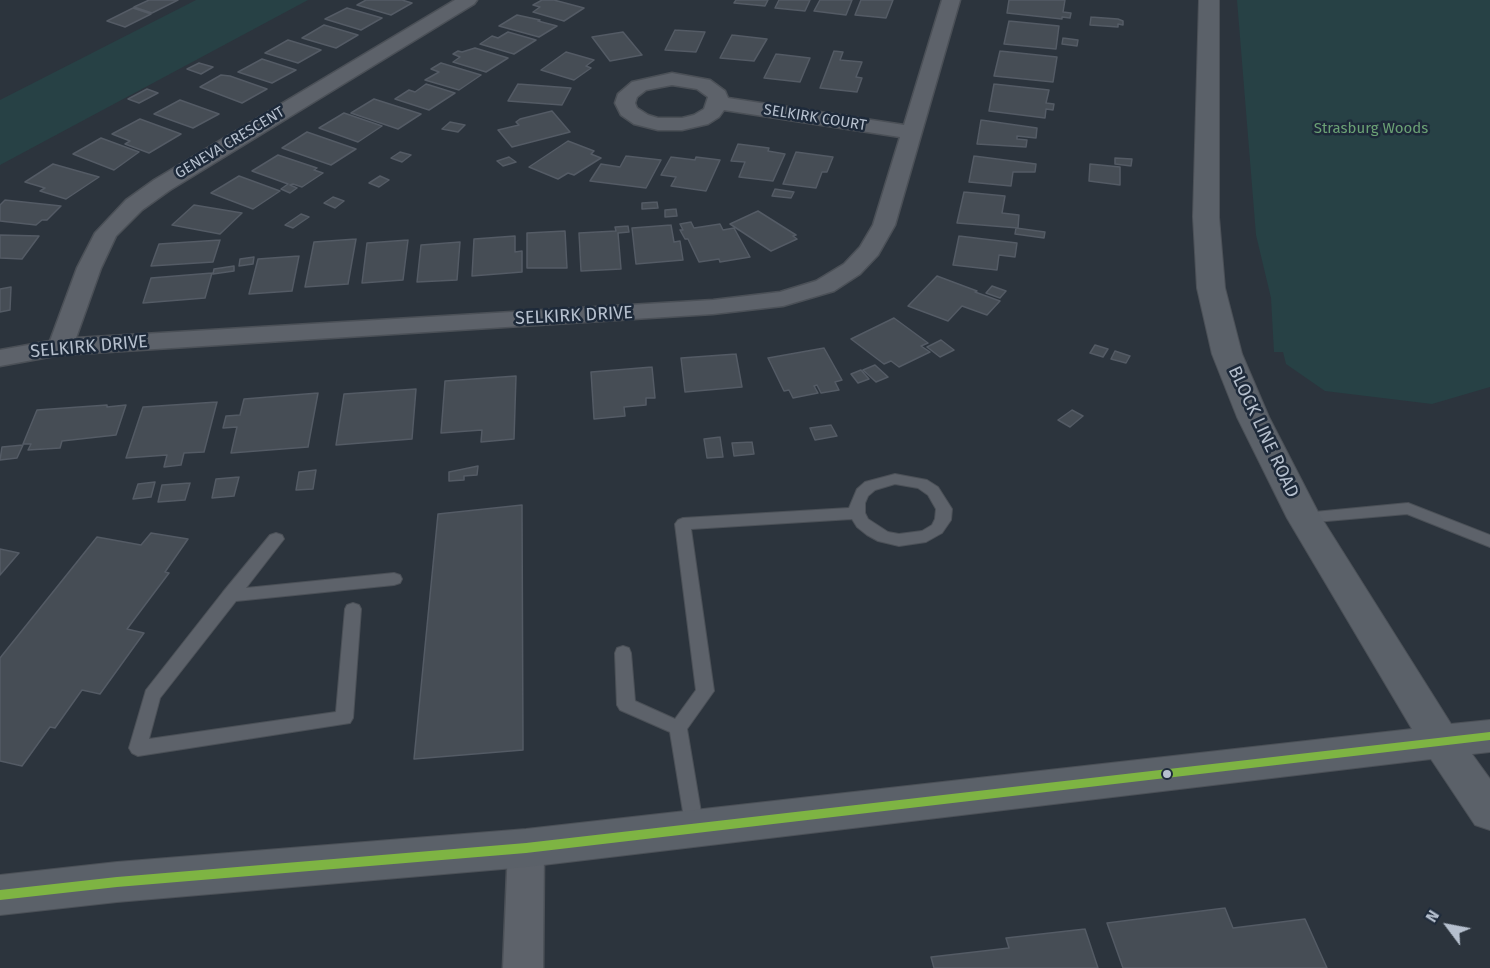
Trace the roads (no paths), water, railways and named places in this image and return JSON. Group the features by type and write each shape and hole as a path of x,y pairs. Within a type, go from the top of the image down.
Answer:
{"street":[{"name":"GENEVA CRESCENT","path":"60,347 88,268 106,233 134,205 162,185 468,0"},
{"name":"SELKIRK DRIVE","path":"0,358 60,347 713,307 783,299 825,286 852,269 870,250 884,225 951,0"},
{"name":"BLOCK LINE ROAD","path":"1209,0 1206,217 1211,288 1227,354 1253,417 1304,518 1440,741 1490,812"},
{"name":"SELKIRK COURT","path":"718,104 911,132"},
{"path":"0,895 117,882 526,848 694,830 1490,735"},
{"path":"523,968 526,848"}],"lane":[{"path":"895,479 909,480 933,491 944,509 943,520 937,529 927,536 906,540 884,537 872,531 862,523 857,513 857,502 862,493 870,486 895,479"},
{"path":"1304,518 1408,508 1490,541"},
{"path":"694,830 678,728 705,691 683,524 857,513"},
{"path":"276,539 152,695 138,748 344,718 352,609"},
{"path":"229,596 394,579"},
{"path":"623,653 626,705 678,728"}],"park label":[{"name":"Strasburg Woods","path":"1371,129"}]}
